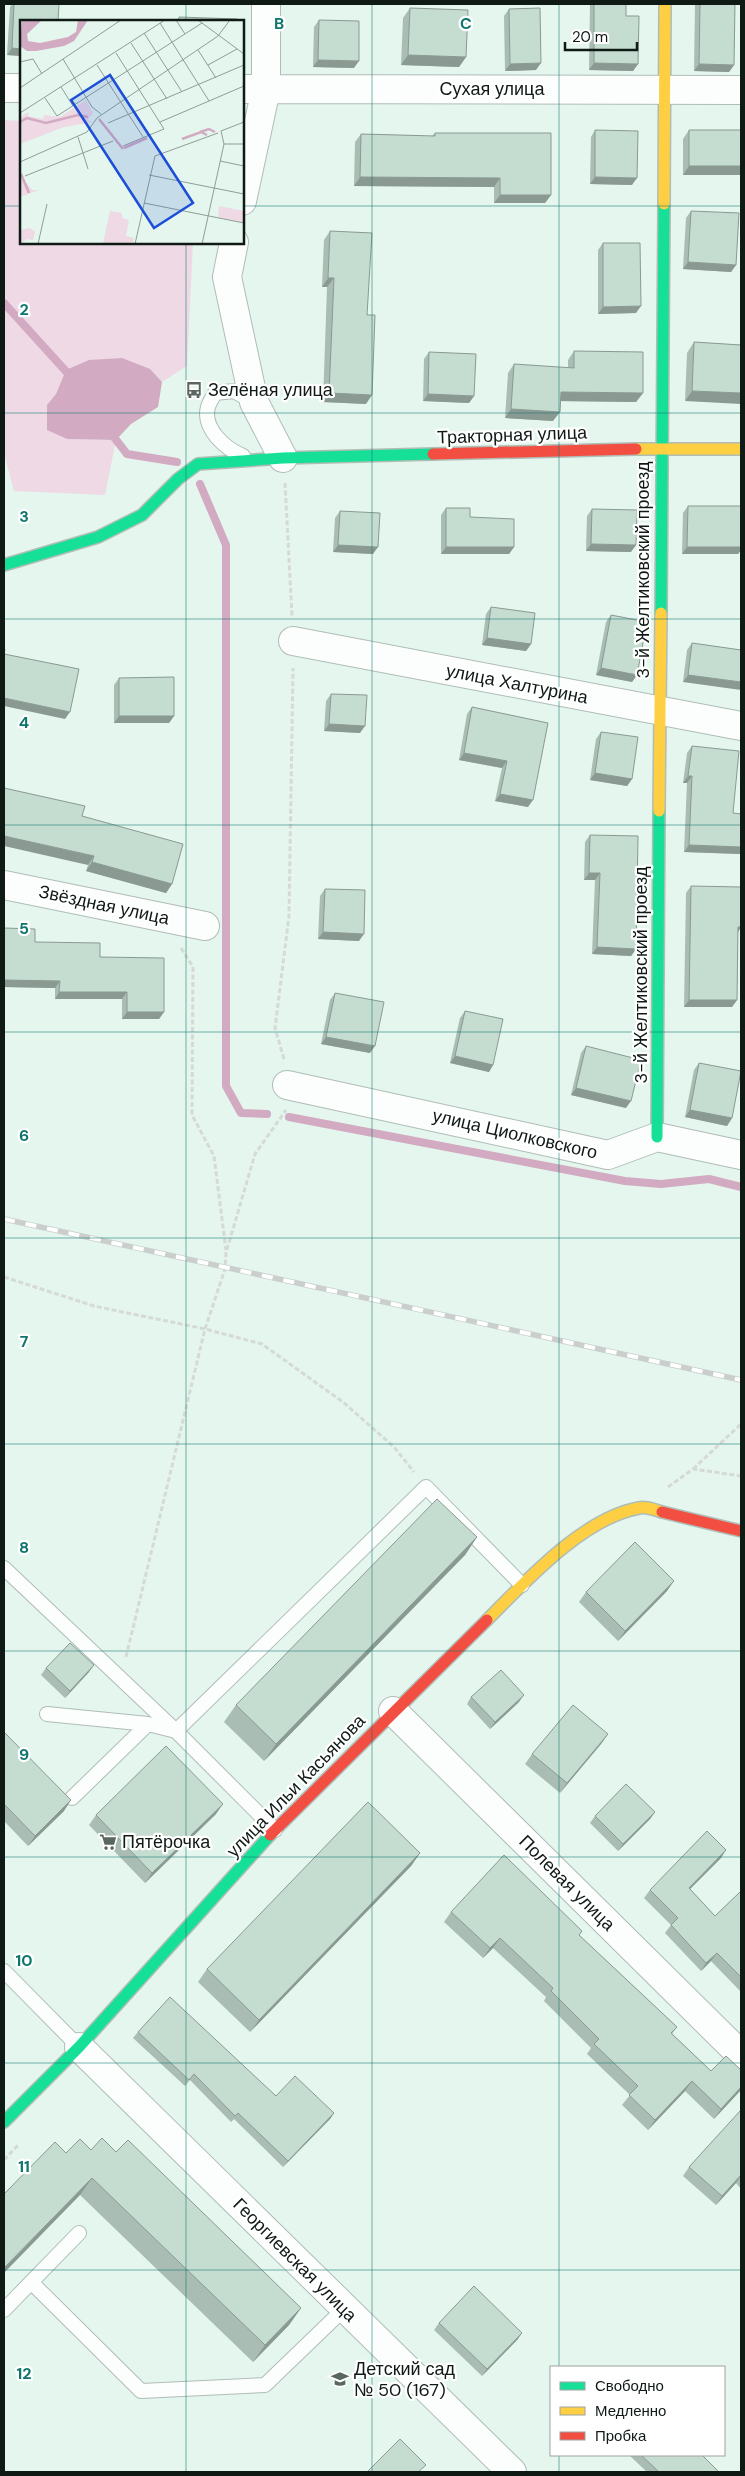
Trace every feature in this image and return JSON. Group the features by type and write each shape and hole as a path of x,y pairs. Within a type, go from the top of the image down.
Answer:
{"street":[{"path":"244,182 254,89 266,4"},
{"name":"3-й Желтиковский проезд","path":"657,1137 665,4"},
{"path":"4,88 20,88"},
{"name":"Сухая улица","path":"254,89 741,90"},
{"path":"4,565 98,537 142,515 178,479 198,464 283,458 254,402 227,277 234,244"},
{"name":"Тракторная улица","path":"283,458 662,448 741,450"},
{"name":"улица Халтурина","path":"293,641 741,726"},
{"name":"Звёздная улица","path":"4,884 205,926"},
{"name":"улица Циолковского","path":"288,1085 608,1155 657,1137"},
{"path":"657,1137 741,1155"},
{"path":"641,1506 741,1531"},
{"name":"улица Ильи Касьянова","path":"4,2122 79,2047 275,1830 522,1585 570,1542 611,1518 641,1506"},
{"name":"Полевая улица","path":"393,1711 741,2055"},
{"name":"Георгиевская улица","path":"79,2047 512,2472"}],"lane":[{"path":"253,461 228,450 211,430 207,408 215,393 234,391 254,402"},
{"path":"176,1731 426,1487 522,1585"},
{"path":"4,1568 176,1731 275,1830"},
{"path":"47,1714 148,1724 176,1731"},
{"path":"72,1798 148,1724"},
{"path":"4,1971 79,2047"},
{"path":"4,2310 79,2233"},
{"path":"31,2282 141,2391 265,2385 344,2309"}],"path":[{"path":"226,1253 255,1154 286,1113 288,1074 276,1028 289,916 293,641 283,458"},
{"path":"121,1679 205,1329 225,1269 226,1253 214,1156 192,1115 193,967 161,917"},
{"path":"4,1277 94,1306 205,1329 262,1344 343,1402 394,1447 426,1487"},
{"path":"641,1506 693,1469 741,1424"},
{"path":"693,1469 741,1476"}],"shaded area":[{"path":"4,120 20,121 20,244 193,244 187,366 162,382 150,369 66,370 56,394 47,405 48,430 67,439 116,440 105,495 14,491 4,453"},
{"path":"122,358 150,369 162,382 158,407 131,424 116,440 67,439 47,430 47,405 56,394 66,370 89,360"}],"building":[{"path":"14,4 59,4 58,20 20,20 20,49 12,48"},
{"path":"594,4 626,4 626,16 639,16 638,64 594,63"},
{"path":"700,4 735,4 734,65 699,64"},
{"path":"410,8 468,10 466,57 408,55"},
{"path":"540,8 541,63 510,64 509,9"},
{"path":"179,17 237,19 237,20 179,20"},
{"path":"319,20 359,21 359,61 318,60"},
{"path":"595,130 638,131 637,178 595,177"},
{"path":"689,130 741,130 741,166 689,166"},
{"path":"435,133 551,133 551,195 500,195 500,178 360,177 361,134 435,136"},
{"path":"691,211 739,213 736,265 688,262"},
{"path":"330,231 372,233 367,315 375,315 372,395 329,393 334,278 328,278"},
{"path":"603,243 640,243 641,306 603,307"},
{"path":"694,342 741,345 741,393 692,391"},
{"path":"574,351 643,352 643,393 561,392 560,412 511,409 514,364 574,368"},
{"path":"429,352 476,354 474,396 428,394"},
{"path":"688,506 741,506 741,547 687,547"},
{"path":"446,508 470,508 470,517 514,519 514,547 446,547"},
{"path":"592,509 637,510 636,545 591,544"},
{"path":"340,511 380,513 378,547 338,545"},
{"path":"491,607 535,613 531,644 487,638"},
{"path":"611,615 647,622 637,675 601,668"},
{"path":"692,643 741,650 741,682 688,675"},
{"path":"4,654 79,669 70,712 4,698"},
{"path":"174,677 174,716 119,716 119,678"},
{"path":"331,694 367,695 365,726 329,724"},
{"path":"472,707 548,723 533,800 500,794 507,761 464,753"},
{"path":"601,732 638,737 632,779 595,773"},
{"path":"692,746 739,751 733,813 741,814 741,847 689,845 692,776 688,776"},
{"path":"4,788 85,806 82,816 183,844 172,884 92,862 94,856 4,836"},
{"path":"590,835 638,836 636,949 597,947 600,873 589,873"},
{"path":"691,886 741,887 741,927 738,927 737,1000 689,1000"},
{"path":"325,889 365,890 364,934 323,932"},
{"path":"4,928 35,929 35,942 100,943 100,957 164,958 164,1012 127,1012 127,992 59,992 60,981 4,980"},
{"path":"335,993 384,1002 375,1046 326,1037"},
{"path":"465,1011 503,1019 493,1065 455,1056"},
{"path":"586,1046 641,1060 631,1101 576,1088"},
{"path":"699,1063 741,1071 732,1118 690,1110"},
{"path":"437,1499 477,1537 276,1744 236,1705"},
{"path":"635,1542 674,1581 625,1631 586,1592"},
{"path":"70,1643 94,1665 70,1691 46,1668"},
{"path":"501,1670 524,1695 495,1722 471,1697"},
{"path":"573,1705 608,1734 567,1783 532,1754"},
{"path":"4,1732 71,1800 35,1836 4,1804"},
{"path":"166,1746 223,1804 152,1873 96,1815"},
{"path":"626,1784 655,1812 623,1844 595,1816"},
{"path":"368,1802 420,1853 259,2020 207,1969"},
{"path":"707,1831 726,1850 689,1888 715,1916 741,1891 741,1977 717,1953 706,1963 671,1925 678,1918 650,1890"},
{"path":"504,1855 582,1931 579,1935 677,2027 671,2033 711,2071 726,2056 741,2070 741,2087 721,2109 692,2081 655,2120 629,2095 638,2086 594,2044 599,2039 551,1991 553,1988 500,1938 490,1948 451,1912"},
{"path":"170,1997 276,2096 295,2076 334,2113 288,2161 238,2113 235,2116 194,2074 189,2080 138,2032"},
{"path":"740,2111 741,2175 722,2196 689,2167"},
{"path":"102,2138 116,2152 128,2140 301,2308 265,2345 92,2178 4,2268 4,2194 55,2142 66,2153 80,2139 91,2150"},
{"path":"474,2286 522,2333 487,2369 439,2323"},
{"path":"400,2439 426,2465 418,2472 367,2472"},
{"path":"642,2456 703,2456 719,2472 659,2472"}],"waterway":[{"path":"4,303 72,378"},
{"path":"110,432 127,454 177,462"},
{"path":"200,484 226,545 226,1086 241,1113 267,1114"},
{"path":"289,1117 625,1181 661,1184 709,1179 741,1187"}],"railway":[{"path":"4,1219 741,1380"}],"traffic: fast":[{"path":"661,613 664,204"},
{"path":"4,565 98,537 142,515 178,479 198,464 283,458 433,454"},
{"path":"657,1137 659,811"},
{"path":"4,2122 79,2047 270,1835"}],"traffic: slow":[{"path":"664,204 665,4"},
{"path":"636,449 741,449"},
{"path":"659,811 661,613"},
{"path":"487,1620 537,1570 597,1524 618,1514 639,1508 648,1508 662,1512"}],"traffic: jam":[{"path":"433,454 636,449"},
{"path":"662,1512 741,1531"},
{"path":"270,1835 487,1620"}],"place":[{"name":"Зелёная улица","path":"194,390"},
{"name":"Пятёрочка","path":"108,1842"},
{"name":"Детский сад № 50 (167)","path":"340,2379"}]}
